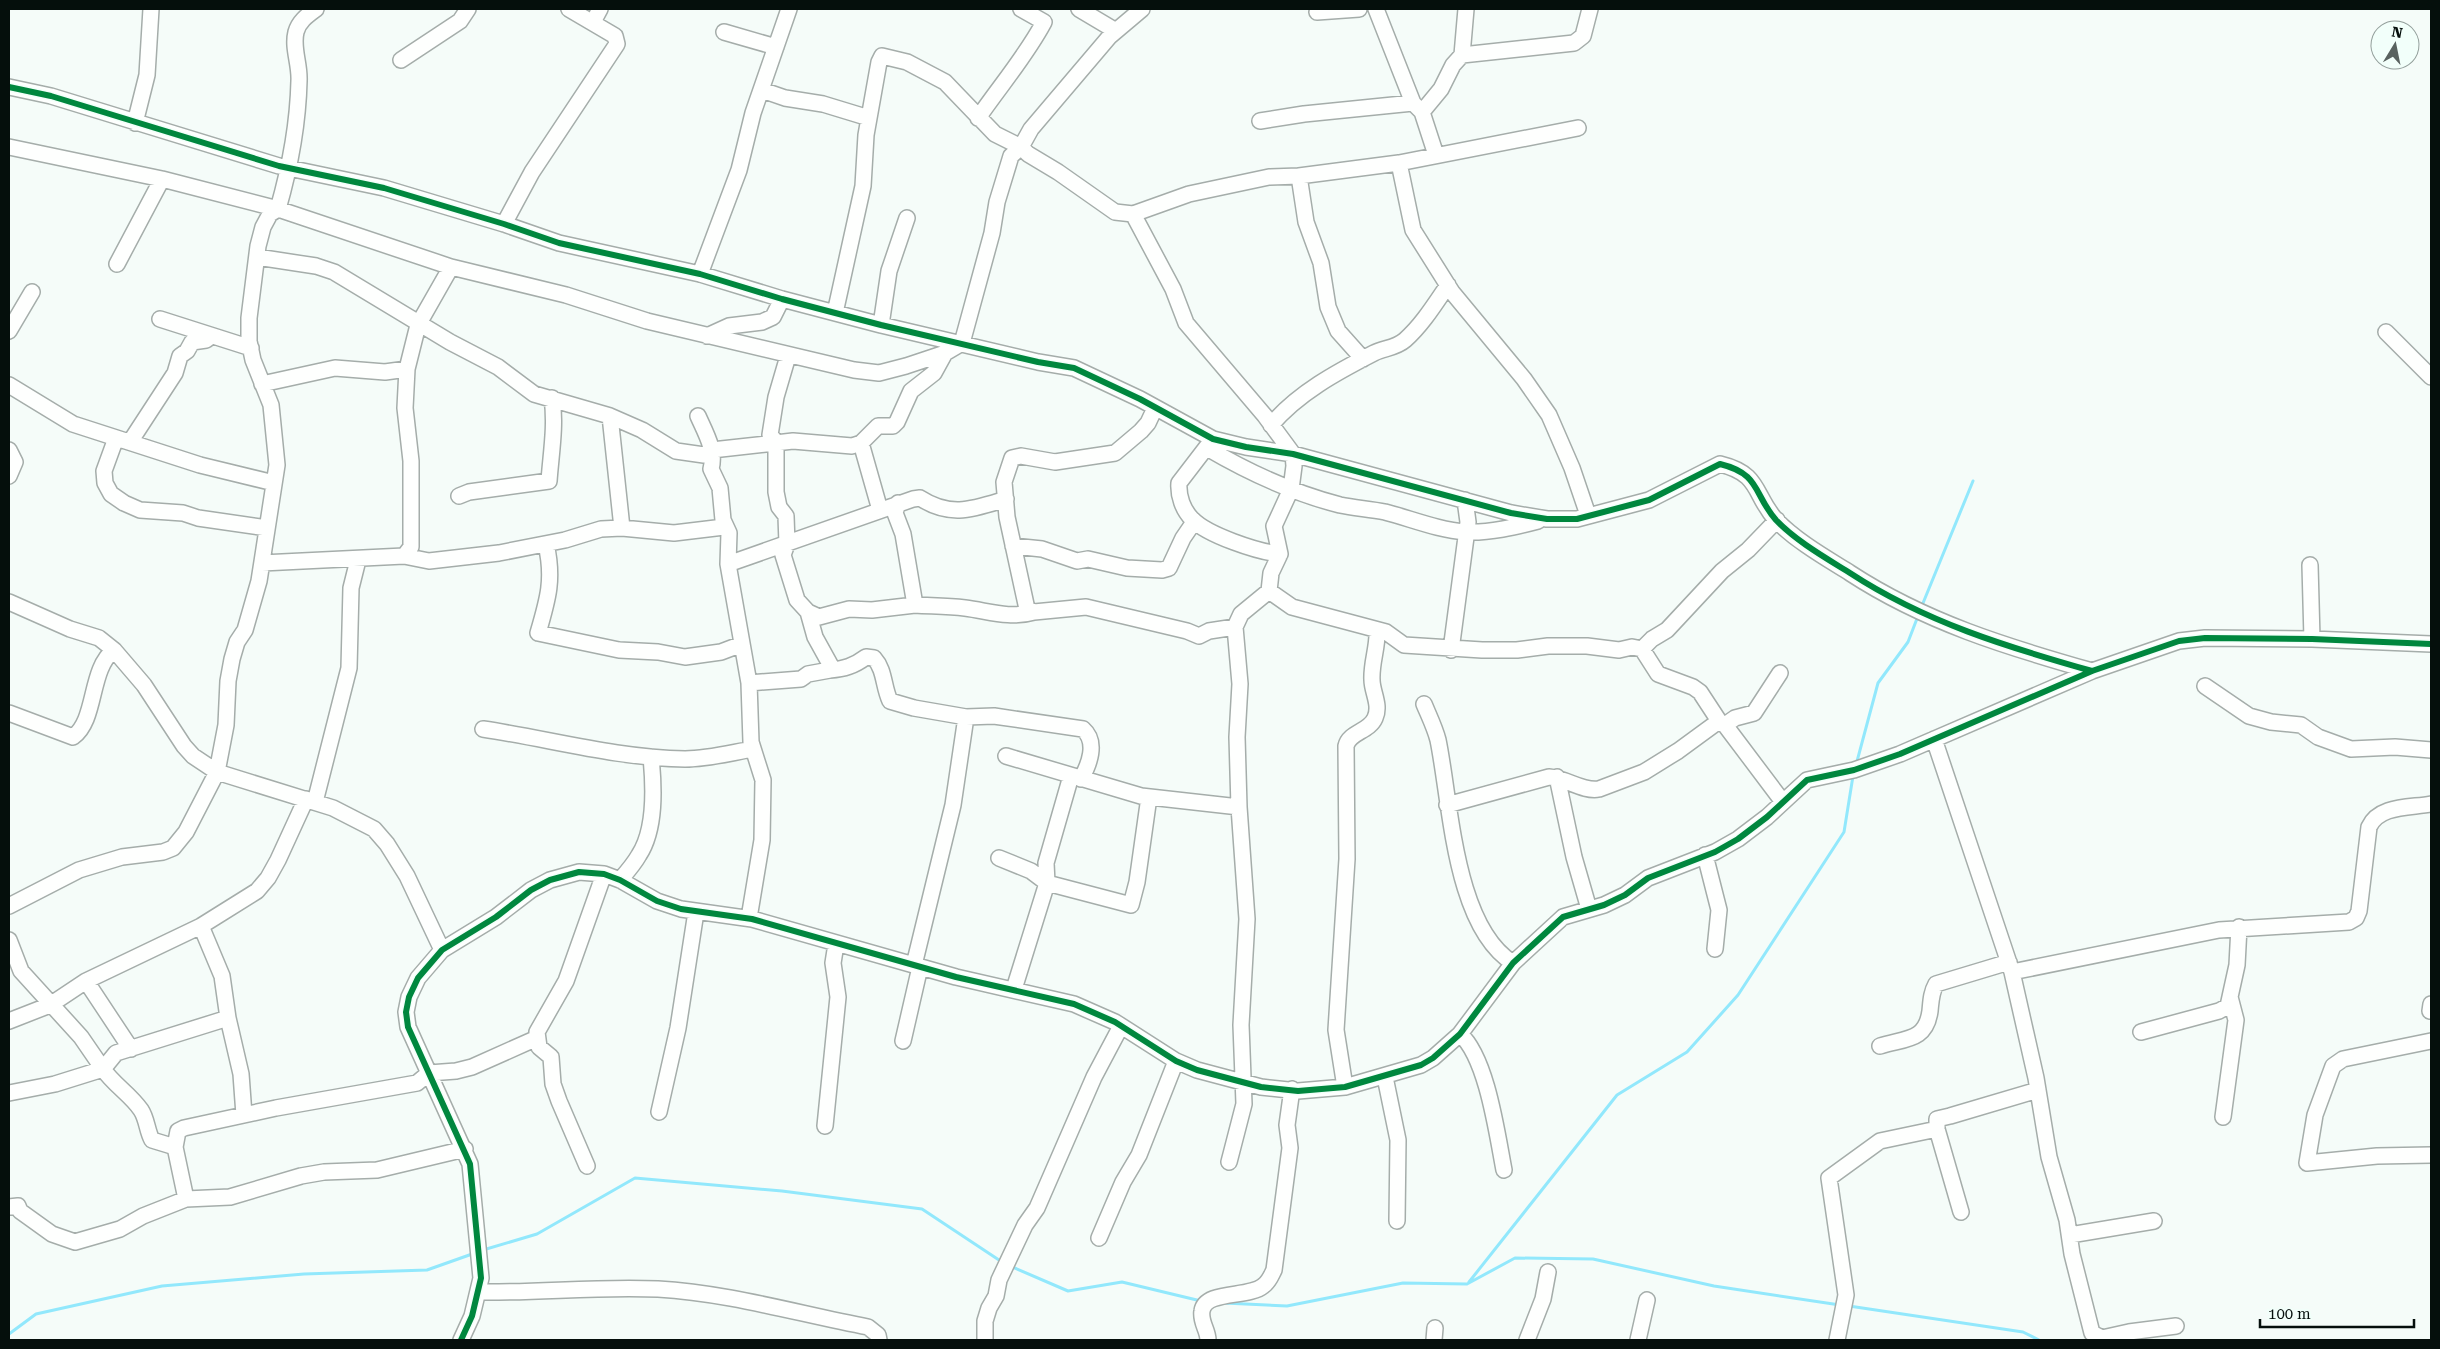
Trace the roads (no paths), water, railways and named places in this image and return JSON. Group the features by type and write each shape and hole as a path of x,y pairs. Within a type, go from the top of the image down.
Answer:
{"street":[{"path":"135,123 147,75 151,9"},
{"path":"9,906 79,870 122,857 163,852 174,848 186,832 217,772 226,725 228,680 232,659 237,642 244,630 259,581 277,465 271,405 262,384 251,348 249,318 257,257 264,227 270,214 278,209 290,168 299,80 295,39 302,20 316,9"},
{"path":"402,60 460,21 468,9"},
{"path":"504,224 532,172 617,44 615,36 596,15 569,9"},
{"path":"700,274 716,227 731,195 748,131 789,9"},
{"path":"978,118 1017,62 1029,49 1044,22 1021,9"},
{"path":"1079,9 1116,31"},
{"path":"9,147 162,179 278,209 451,267 566,295 647,322 788,356 854,370 879,373 945,353 962,343 979,284 1007,165 1016,150 1021,147 1031,129 1116,31 1142,9"},
{"path":"1317,12 1359,9"},
{"path":"1376,9 1436,154"},
{"path":"1260,121 1304,114 1417,107 1441,90 1454,65 1462,55 1466,9"},
{"path":"1462,55 1574,43 1583,36 1590,9"},
{"path":"724,32 776,46"},
{"path":"835,313 863,186 869,118 879,62 882,56 907,62 945,82 978,118 1004,140 1021,147 1028,154 1058,172 1115,212 1133,214 1189,194 1269,177 1299,176 1398,163 1436,154 1578,128"},
{"path":"9,87 51,96 239,155 384,188 504,224 559,243 700,274 782,299 881,325 1080,370 1155,408 1210,443 1231,462 1290,488 1340,505 1384,512 1436,527 1467,532 1504,529 1547,519"},
{"path":"762,90 785,98 823,104 869,118"},
{"path":"1398,163 1413,230 1448,286 1524,380 1549,415 1572,468 1588,516"},
{"path":"1299,176 1306,222 1320,263 1328,307 1338,331 1363,359"},
{"path":"117,264 162,179"},
{"path":"1133,214 1173,289 1186,323 1234,377 1271,425 1292,454 1294,466 1290,488 1274,526 1280,554 1271,572 1268,591 1241,614 1235,627 1240,684 1237,738 1239,807 1247,919 1241,1025 1241,1054 1245,1083 1244,1104 1230,1162"},
{"path":"881,325 889,271 908,218"},
{"path":"257,257 316,266 334,272 450,342 498,367 534,394 610,416 642,430 676,450 704,454 712,450 776,442 852,446 861,443 878,426 893,426 897,422 911,391 934,373 945,353"},
{"path":"404,556 411,548 412,529 411,461 404,408 408,369 419,323 451,267"},
{"path":"1271,425 1294,401 1363,359 1405,340 1429,314 1448,286"},
{"path":"9,332 32,292"},
{"path":"707,336 729,326 768,320 773,317 782,299"},
{"path":"160,319 251,348"},
{"path":"2386,332 2431,377"},
{"path":"210,336 206,340 192,342 187,351 180,356 175,373 123,440 104,471 106,482 111,494 124,504 140,510 183,512 198,518 267,528"},
{"path":"788,356 776,397 770,435 776,442 776,492 779,507 786,516 787,544 783,555 790,583 797,600 808,612 819,617 849,609 872,610 915,605 966,609 1001,615 1022,615 1086,606 1187,631 1199,636 1209,631 1235,627"},
{"path":"262,384 335,368 385,372 408,369"},
{"path":"9,385 73,424 200,465 274,483"},
{"path":"459,496 469,492 548,481 553,442 554,414 552,398"},
{"path":"1034,612 1027,609 1025,603 1006,517 1004,482 1012,458 1021,456 1055,462 1115,453 1148,423 1155,408"},
{"path":"610,416 622,528"},
{"path":"698,416 712,450 714,458 711,469 720,488 724,526 730,539 728,564 749,683 751,742 763,780 762,840 749,918"},
{"path":"861,443 880,510"},
{"path":"1210,443 1236,444 1292,454 1511,513 1565,520 1649,500 1720,464 1737,468 1748,476 1776,520 1851,574 1903,605 1956,629 1996,644 2092,671"},
{"path":"1210,443 1179,483 1181,500 1187,514 1194,522 1246,546 1280,554"},
{"path":"1231,462 1236,444"},
{"path":"9,450 15,462 9,476"},
{"path":"728,564 898,503 920,498 930,504 961,512 1006,499"},
{"path":"1451,650 1467,532 1465,500"},
{"path":"898,503 895,513 903,534 915,605"},
{"path":"1642,649 1652,638 1667,630 1722,570 1748,550 1776,520"},
{"path":"1013,546 1042,549 1077,560 1088,559 1127,568 1162,570 1169,568 1182,538 1194,522"},
{"path":"262,563 358,560 404,556 429,561 500,553 546,544 601,529 622,528 674,534 724,526"},
{"path":"546,544 552,573 548,599 538,633 619,650 658,652 685,657 721,652 742,644"},
{"path":"9,1021 50,1004 86,981 201,926 257,891 268,878 310,800 349,668 351,588 358,560"},
{"path":"2310,565 2312,639"},
{"path":"1268,591 1292,607 1386,632 1404,645 1451,650 1517,650 1548,646 1587,646 1619,650 1632,647 1642,649 1658,674 1693,687 1700,692 1783,802"},
{"path":"9,602 70,629 100,638 114,650 144,685 184,746 193,756 217,772 310,800 356,819 374,829 406,876 442,950"},
{"path":"808,612 815,637 831,666 830,670"},
{"path":"1344,1087 1336,1030 1347,859 1346,746 1349,738 1370,726 1376,718 1376,701 1372,677 1378,647 1377,630"},
{"path":"461,1340 479,1292 481,1278 473,1214 472,1181 465,1149 408,1027 406,1012 409,997 418,978 442,950 496,917 531,890 550,880 578,872 604,874 620,880 656,901 696,912 749,918 917,966 1074,1004 1121,1026 1176,1061 1197,1070 1245,1083 1298,1091 1344,1087 1385,1077 1421,1065 1460,1034 1513,963 1563,917 1625,895 1648,878 1705,855 1738,839 1807,780 1854,770 1900,754 2092,671 2178,641 2205,638 2312,639 2431,644"},
{"path":"9,713 73,737 82,728 104,659 114,650"},
{"path":"749,683 801,679 819,670 843,669 856,665 866,657 874,658 881,666 885,690 890,701 914,708 966,717 994,716 1083,729 1090,739 1091,750 1076,778 1046,863 1047,883 1014,989"},
{"path":"1447,805 1544,778 1557,777 1592,790 1644,772 1678,751 1689,741 1722,723 1754,713 1780,673"},
{"path":"2205,686 2249,716 2271,722 2301,725 2318,737 2351,749 2395,747 2431,750"},
{"path":"1424,704 1438,738 1447,805 1467,898 1498,954 1513,963"},
{"path":"903,1040 917,966 953,805 966,717"},
{"path":"483,729 651,757 708,758 753,749"},
{"path":"1934,740 2011,967 2038,1090 2049,1157 2070,1235 2079,1286 2090,1328 2094,1336 2102,1338 2129,1332 2176,1326"},
{"path":"1006,756 1076,778 1149,797 1239,807"},
{"path":"620,880 640,854 651,821 655,793 651,757"},
{"path":"1557,777 1574,857 1589,908"},
{"path":"999,858 1030,871 1047,883 1131,905 1137,882 1149,797"},
{"path":"1880,1046 1921,1034 1926,1029 1932,991 1936,984 2011,967 2239,927 2340,924 2356,918 2359,911 2369,827 2373,819 2380,812 2431,804"},
{"path":"1705,855 1719,910 1715,949"},
{"path":"587,1166 558,1101 553,1084 551,1057 539,1047 536,1038 540,1024 566,981 604,874"},
{"path":"659,1112 678,1028 696,912"},
{"path":"201,926 222,976 228,1018 241,1074 244,1115"},
{"path":"2141,1032 2219,1011 2228,1006 2237,966 2239,927"},
{"path":"9,940 22,971 81,1037 110,1080 131,1096 143,1112 147,1130 152,1140 175,1147"},
{"path":"825,1126 838,997 833,963 836,944"},
{"path":"86,981 131,1049"},
{"path":"2223,1117 2236,1020 2230,997"},
{"path":"9,1093 55,1084 103,1069 116,1053 228,1018"},
{"path":"985,1340 987,1315 996,1296 999,1280 1011,1252 1025,1225 1037,1208 1094,1077 1121,1026"},
{"path":"1460,1034 1467,1040 1484,1079 1494,1117 1504,1170"},
{"path":"186,1199 175,1147 176,1135 184,1128 417,1083 429,1073 456,1071 472,1067 536,1038"},
{"path":"2431,1041 2343,1059 2333,1066 2315,1115 2307,1163 2377,1156 2431,1155"},
{"path":"1099,1238 1124,1182 1139,1155 1176,1061"},
{"path":"1385,1077 1398,1140 1397,1221"},
{"path":"1208,1340 1202,1315 1213,1298 1243,1295 1263,1287 1274,1270 1290,1148 1287,1125 1292,1089"},
{"path":"1961,1212 1937,1129 1937,1119 1942,1116 1950,1116 2038,1090"},
{"path":"1837,1340 1846,1295 1829,1178 1880,1141 1937,1129"},
{"path":"9,1207 18,1206 20,1211 52,1234 76,1242 120,1229 143,1216 186,1199 230,1197 301,1176 324,1172 377,1170 465,1149"},
{"path":"2070,1235 2154,1221"},
{"path":"1527,1340 1543,1299 1548,1272"},
{"path":"479,1292 600,1288 660,1289 716,1296 868,1327 878,1335 879,1340"},
{"path":"1638,1340 1647,1300"}],"waterway":[{"path":"1921,608 1973,481"},
{"path":"1856,765 1878,683 1908,642 1918,616"},
{"path":"1469,1282 1617,1095 1687,1052 1738,995 1844,832 1853,776"},
{"path":"483,1250 537,1234 635,1178 782,1191 922,1209 1002,1262"},
{"path":"9,1334 36,1314 162,1286 304,1274 427,1270 475,1253"},
{"path":"1224,1303 1287,1306 1403,1283 1467,1284 1515,1258 1593,1259 1714,1286 1840,1305"},
{"path":"1010,1266 1068,1291 1122,1282 1201,1301"},
{"path":"1849,1306 2023,1332 2039,1340"}]}
